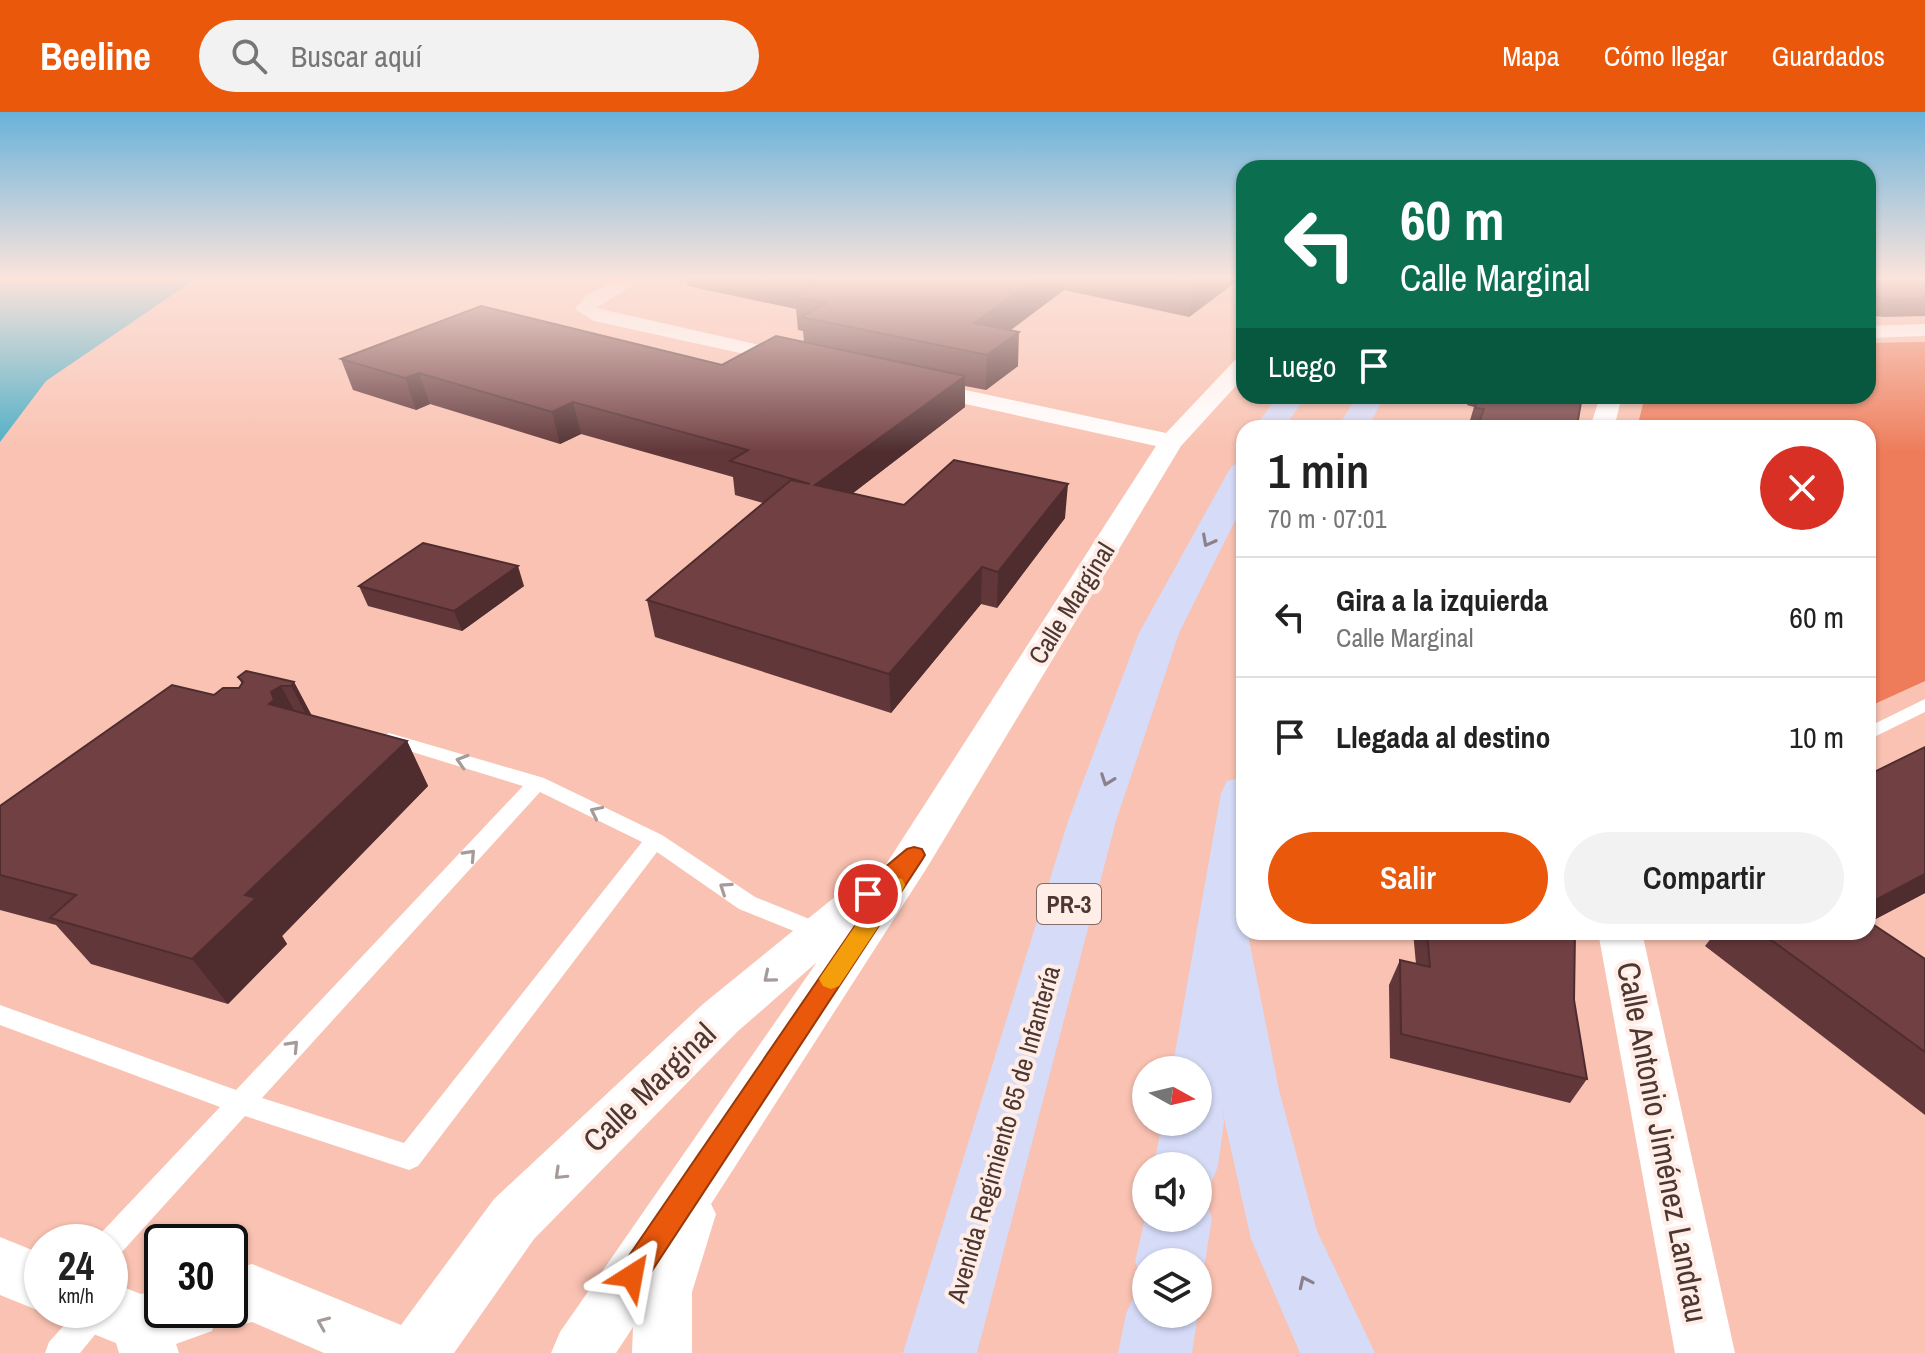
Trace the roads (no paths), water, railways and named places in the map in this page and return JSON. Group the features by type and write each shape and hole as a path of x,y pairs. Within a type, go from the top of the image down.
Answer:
{"main road":[{"name":"Avenida Regimiento 65 de Infantería","path":"940,1353 1092,821 1159,633 1236,487"},
{"path":"1204,1056 1236,850"},
{"path":"1223,943 1248,1090 1285,1239 1338,1353"},
{"path":"1155,1353 1159,1328"}],"street":[{"path":"689,336 812,363"},
{"name":"Calle Marginal","path":"581,1353 914,855 1171,442 1236,373"},
{"path":"890,381 1171,442"},
{"name":"Calle Marginal","path":"418,1353 514,1219 720,1018 914,855"},
{"name":"Calle Antonio Jiménez Landrau","path":"1622,940 1705,1353"},
{"path":"662,1353 663,1292 701,1173"},
{"path":"0,1266 24,1276"},
{"path":"248,1294 252,1293 395,1353"}],"lane":[{"path":"1876,730 1925,705"},
{"path":"381,739 537,783 655,840 747,903 821,933"},
{"path":"128,1224 537,783"},
{"path":"0,1015 240,1103 409,1157 655,840"},
{"path":"60,1353 137,1321"}],"water":[{"path":"0,336 112,336 46,381 0,442"}]}
